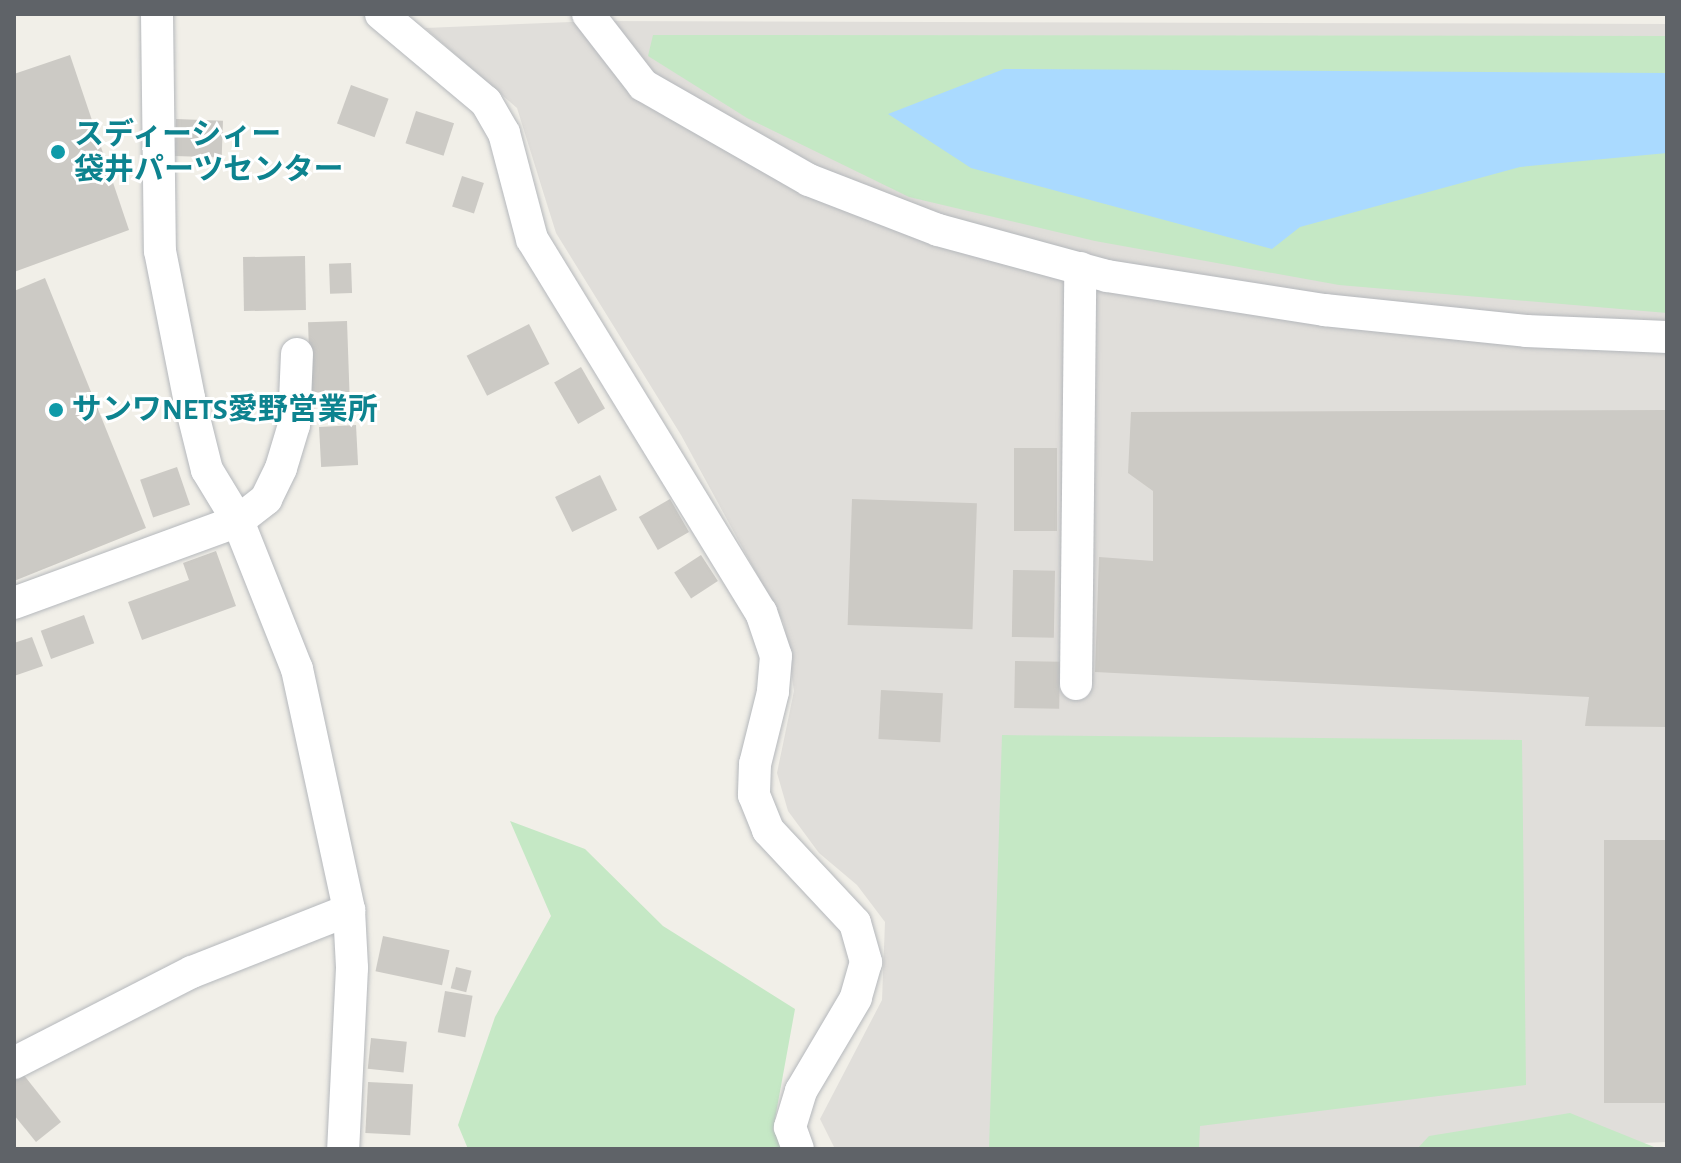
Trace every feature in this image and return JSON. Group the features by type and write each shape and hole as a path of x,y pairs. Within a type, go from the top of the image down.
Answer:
{"street":[{"path":"157,14 160,251 189,398 207,470 238,521 297,669 349,910 352,968 343,1149"},
{"path":"381,14 486,102 504,133 532,239 761,612 776,656 773,692 755,764 754,795 768,830 855,923 866,962 856,998 801,1091 790,1127 798,1149"},
{"path":"588,14 643,85 809,180 938,230 1080,268 1324,310 1526,331 1667,337"},
{"path":"1076,684 1080,268"},
{"path":"14,603 238,521 266,499 281,468 294,425 297,354"},
{"path":"14,1063 192,972 349,910"}],"shaded area":[{"path":"596,21 1667,24 1667,1142 1593,1145 1591,1149 835,1149 820,1119 882,1000 885,922 857,885 819,853 788,811 777,773 794,691 784,624 681,435 556,233 517,108 425,28"}],"green space":[{"path":"653,35 1667,36 1667,313 1339,285 1095,241 909,197 747,118 648,56"},
{"path":"1002,735 1522,740 1526,1085 1200,1126 1199,1149 989,1149"},
{"path":"510,821 585,849 663,926 795,1009 773,1130 803,1149 468,1149 458,1125 495,1017 551,916"},
{"path":"1570,1113 1659,1149 1417,1149 1429,1136"}],"water":[{"path":"1004,69 1667,73 1667,153 1520,167 1300,227 1272,249 971,168 888,114"}],"building":[{"name":"スディーシィー 袋井パーツセンター","path":"70,55 129,230 14,272 14,74"},
{"path":"351,85 389,99 375,137 337,124"},
{"path":"416,111 454,123 444,156 405,143"},
{"path":"176,119 223,121 222,158 175,156"},
{"path":"462,176 484,183 474,214 452,206"},
{"path":"305,256 306,310 244,311 243,257"},
{"path":"351,263 352,293 330,294 329,264"},
{"name":"サンワNETS愛野営業所","path":"45,278 146,528 14,581 14,291"},
{"path":"347,321 350,399 311,400 308,322"},
{"path":"529,324 549,364 487,396 467,356"},
{"path":"581,367 605,409 578,424 554,382"},
{"path":"1667,410 1667,727 1585,726 1589,697 1095,672 1099,557 1153,561 1153,491 1128,473 1131,412"},
{"path":"356,425 358,465 321,467 319,427"},
{"path":"1014,448 1057,448 1057,531 1014,531"},
{"path":"177,467 190,505 153,518 140,480"},
{"path":"600,475 617,510 572,532 555,497"},
{"path":"670,499 689,532 658,550 639,517"},
{"path":"852,499 977,503 973,629 848,625"},
{"path":"216,551 236,606 142,640 128,602 189,580 183,563"},
{"path":"701,555 718,581 691,598 674,572"},
{"path":"1013,570 1055,571 1054,638 1012,637"},
{"path":"84,615 94,643 51,659 41,631"},
{"path":"32,637 43,666 14,676 14,643"},
{"path":"1015,661 1060,662 1059,709 1014,708"},
{"path":"881,690 943,693 940,742 878,739"},
{"path":"1604,840 1667,840 1667,1103 1604,1103"},
{"path":"383,936 450,950 442,985 376,971"},
{"path":"456,967 472,971 466,992 451,988"},
{"path":"445,991 473,996 465,1037 438,1032"},
{"path":"371,1038 407,1042 404,1073 368,1069"},
{"path":"23,1074 61,1122 36,1142 14,1115 14,1081"},
{"path":"368,1082 413,1084 410,1135 365,1133"}],"place":[{"name":"スディーシィー 袋井パーツセンター","path":"58,152"},
{"name":"サンワNETS愛野営業所","path":"56,410"}]}
